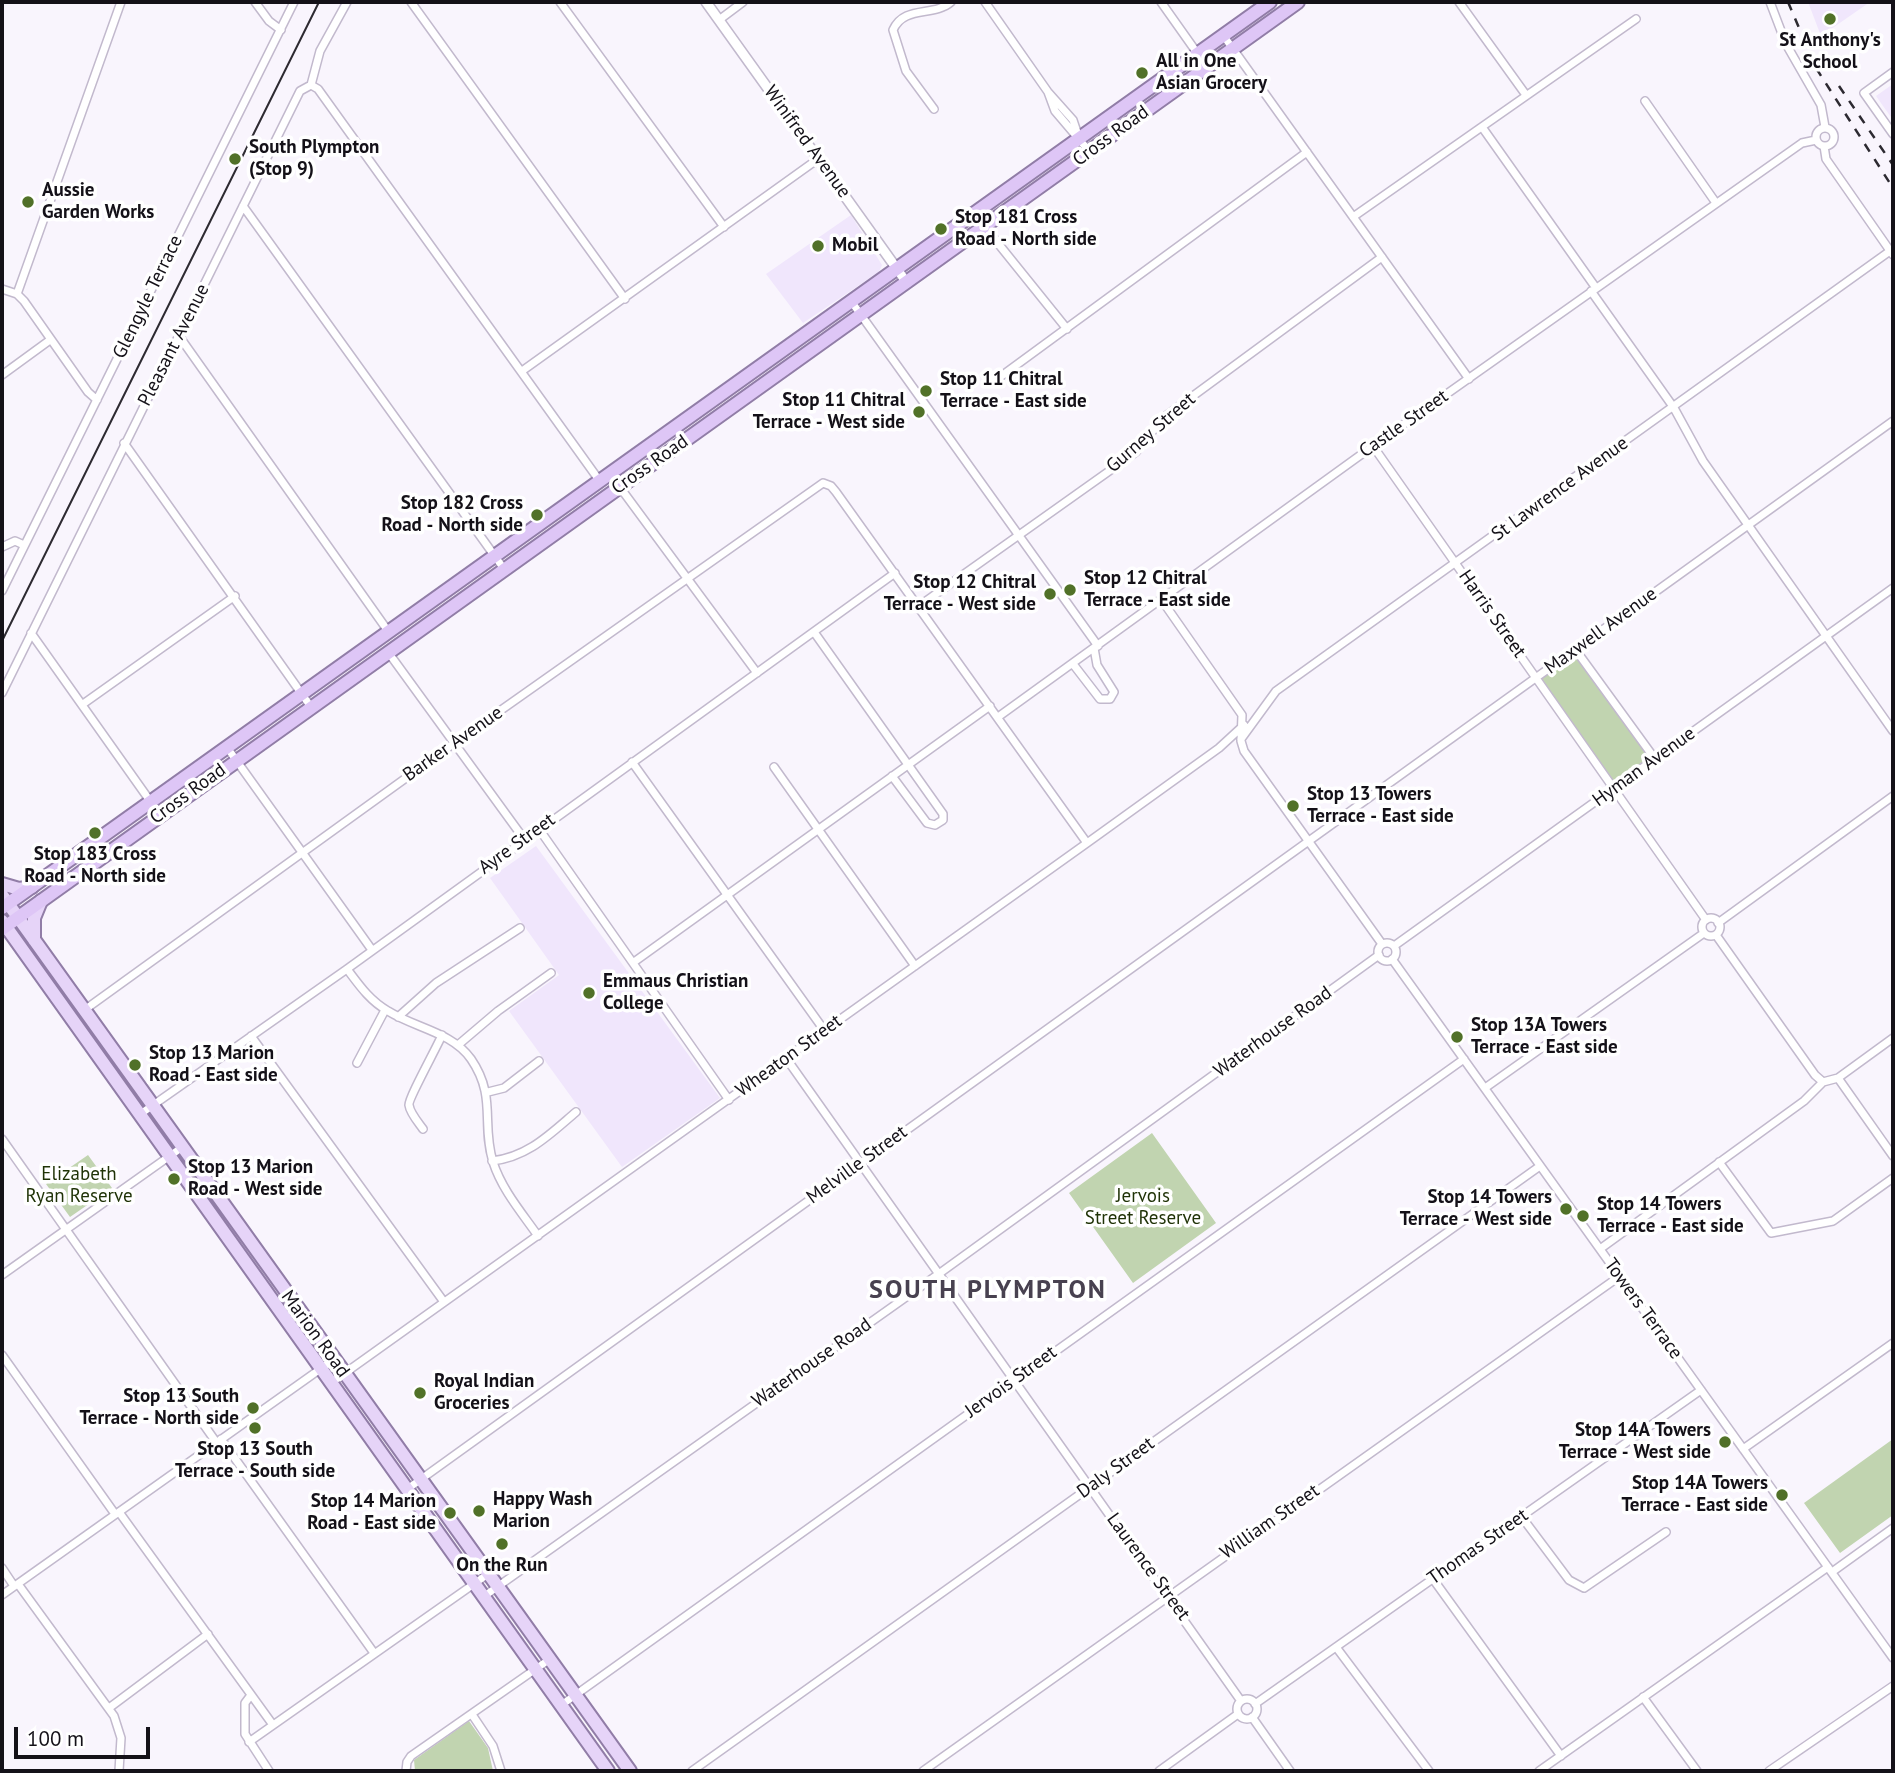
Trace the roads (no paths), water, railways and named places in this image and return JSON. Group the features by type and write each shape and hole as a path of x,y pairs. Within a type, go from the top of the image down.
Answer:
{"highway":[{"name":"Cross Road","path":"4,902 32,887 1270,2"},
{"name":"Cross Road","path":"3,929 1298,2"},
{"path":"678,423 682,431 692,435"},
{"path":"665,432 671,435 673,448"}],"main road":[{"path":"2,884 19,889 32,887"},
{"path":"34,941 34,918 41,901"},
{"name":"Marion Road","path":"4,902 630,1771"},
{"name":"Marion Road","path":"3,929 19,945 608,1771"}],"street":[{"path":"17,294 121,2"},
{"path":"255,2 269,21 281,30"},
{"name":"Glengyle Terrace","path":"2,591 294,2"},
{"name":"Pleasant Avenue","path":"2,693 300,91 311,85 320,51 347,2"},
{"path":"411,2 625,299"},
{"path":"560,2 724,227"},
{"name":"Winifred Avenue","path":"706,2 907,283"},
{"path":"719,20 743,2"},
{"path":"934,109 906,71 893,30 907,15 940,10 951,2"},
{"path":"985,2 1048,92 1055,111 1089,151"},
{"path":"1161,2 1207,67"},
{"path":"1459,2 1526,95"},
{"path":"1770,2 1786,44 1821,105 1825,127"},
{"path":"1353,217 1636,19"},
{"path":"1223,35 1469,379"},
{"path":"1893,72 1864,93 1893,134"},
{"path":"311,85 318,89 598,480"},
{"path":"1645,101 1716,203"},
{"path":"1482,127 1674,408 1703,461 1893,731"},
{"path":"1825,127 1818,131 1816,140 1824,146 1826,159 1892,253"},
{"path":"1824,146 1830,144 1835,136 1832,130 1825,127"},
{"name":"Castle Street","path":"998,717 1716,203 1802,143 1816,140"},
{"path":"1000,377 1307,152"},
{"path":"522,371 818,159"},
{"path":"243,206 504,569"},
{"path":"984,226 1067,329"},
{"name":"St Lawrence Avenue","path":"1241,739 1276,691 1892,253"},
{"name":"Gurney Street","path":"919,606 1136,452 1163,418 1382,257"},
{"path":"2,289 17,294 88,392 97,400"},
{"path":"851,301 1096,647 1097,665 1112,687 1110,699 1100,699 1073,664"},
{"path":"178,336 388,631"},
{"path":"2,375 50,340"},
{"name":"Maxwell Avenue","path":"1309,842 1893,421"},
{"path":"124,443 311,707"},
{"name":"Harris Street","path":"1373,446 1706,920"},
{"name":"Barker Avenue","path":"83,1011 816,486 827,484 895,573"},
{"path":"620,486 757,673"},
{"path":"2,547 15,541 24,545"},
{"path":"895,573 1087,843"},
{"name":"Ayre Street","path":"139,1115 347,969 895,573"},
{"name":"Hyman Avenue","path":"1394,946 1893,588"},
{"path":"83,704 234,596"},
{"path":"1161,599 1242,715 1244,724 1241,739 1244,751 1382,944 1394,946 1396,951 1392,959 1386,960 1379,955 1382,944"},
{"path":"814,632 943,814 943,820 935,825 928,822 892,776"},
{"path":"31,633 159,815"},
{"path":"1575,649 1655,759"},
{"path":"388,652 524,839"},
{"path":"634,962 990,706"},
{"name":"Wheaton Street","path":"330,1384 1219,748 1244,724"},
{"path":"226,746 372,950"},
{"path":"632,762 824,1030"},
{"path":"774,767 915,966"},
{"path":"1718,923 1893,796"},
{"path":"539,829 729,1100"},
{"name":"Melville Street","path":"406,1490 1309,842"},
{"path":"1704,933 1702,928 1706,920 1712,919 1718,923 1719,930 1716,935"},
{"path":"398,1017 436,983 520,928"},
{"path":"1485,1088 1704,933 1716,935 1815,1075 1823,1082"},
{"name":"Waterhouse Road","path":"482,1597 940,1273 1379,955"},
{"name":"Towers Terrace","path":"1392,959 1893,1658"},
{"path":"347,969 363,990 385,1010 458,1045 480,1072 488,1092 492,1161 507,1192 538,1236"},
{"path":"458,1045 498,1011 551,973"},
{"path":"357,1063 385,1010"},
{"path":"423,1129 410,1109 410,1096 424,1075 442,1035"},
{"path":"251,1036 444,1302"},
{"path":"1600,1249 1804,1101 1823,1082 1838,1077 1893,1038"},
{"name":"Laurence Street","path":"786,1058 1241,1701"},
{"name":"Jervois Street","path":"560,1706 1464,1059"},
{"path":"488,1092 504,1088 539,1061"},
{"path":"1838,1077 1893,1156"},
{"path":"492,1161 519,1156 533,1148 576,1112"},
{"path":"2,1139 374,1653"},
{"path":"2,1275 181,1148"},
{"path":"1719,1162 1771,1233 1833,1221 1893,1178"},
{"name":"Daly Street","path":"692,1771 1541,1166"},
{"name":"William Street","path":"923,1771 1619,1276"},
{"path":"1743,1449 1893,1343"},
{"path":"2,1355 272,1725"},
{"path":"2,1595 333,1360"},
{"name":"Thomas Street","path":"1255,1704 1701,1390"},
{"path":"1521,1516 1569,1580 1584,1588 1665,1532"},
{"path":"1539,1771 1893,1528"},
{"path":"2,1568 109,1708 120,1730 120,1771"},
{"path":"249,1742 488,1574"},
{"path":"1433,1579 1561,1756"},
{"path":"109,1708 208,1634"},
{"path":"1336,1647 1429,1771"},
{"path":"407,1771 407,1762 411,1756 472,1716 550,1659"},
{"path":"1769,1771 1893,1686"},
{"path":"251,1695 243,1709 244,1731 269,1771"},
{"path":"1643,1698 1697,1771"},
{"path":"1250,1700 1255,1704 1256,1710 1252,1717 1245,1719 1238,1714 1237,1707 1241,1701 1250,1700"},
{"path":"1159,1771 1238,1714"},
{"path":"472,1716 493,1746 501,1771"},
{"path":"1252,1717 1290,1771"}],"tram line":[{"path":"2,641 319,2"}],"railway":[{"path":"1788,2 1816,68 1893,188"},
{"path":"1839,86 1893,165"}],"place":[{"name":"St Anthony's School","path":"1830,19"},
{"name":"All in One Asian Grocery","path":"1142,73"},
{"name":"South Plympton (Stop 9)","path":"235,159"},
{"name":"Aussie Garden Works","path":"28,202"},
{"name":"Stop 181 Cross Road - North side","path":"941,229"},
{"name":"Mobil","path":"818,246"},
{"name":"Stop 11 Chitral Terrace - East side","path":"926,391"},
{"name":"Stop 11 Chitral Terrace - West side","path":"919,412"},
{"name":"Stop 182 Cross Road - North side","path":"537,515"},
{"name":"Stop 12 Chitral Terrace - East side","path":"1070,590"},
{"name":"Stop 12 Chitral Terrace - West side","path":"1050,594"},
{"name":"Stop 13 Towers Terrace - East side","path":"1293,806"},
{"name":"Stop 183 Cross Road - North side","path":"95,833"},
{"name":"Emmaus Christian College","path":"589,993"},
{"name":"Stop 13A Towers Terrace - East side","path":"1457,1037"},
{"name":"Stop 13 Marion Road - East side","path":"135,1065"},
{"name":"Stop 13 Marion Road - West side","path":"174,1179"},
{"name":"Stop 14 Towers Terrace - West side","path":"1566,1209"},
{"name":"Stop 14 Towers Terrace - East side","path":"1583,1216"},
{"name":"Royal Indian Groceries","path":"420,1393"},
{"name":"Stop 13 South Terrace - North side","path":"253,1408"},
{"name":"Stop 13 South Terrace - South side","path":"255,1428"},
{"name":"Stop 14A Towers Terrace - West side","path":"1725,1442"},
{"name":"Stop 14A Towers Terrace - East side","path":"1782,1495"},
{"name":"Happy Wash Marion","path":"479,1511"},
{"name":"Stop 14 Marion Road - East side","path":"450,1513"},
{"name":"On the Run","path":"502,1544"}],"district":[{"name":"SOUTH PLYMPTON","path":"988,1291"}],"park label":[{"name":"Elizabeth Ryan Reserve","path":"79,1186"},
{"name":"Jervois Street Reserve","path":"1143,1208"}]}
